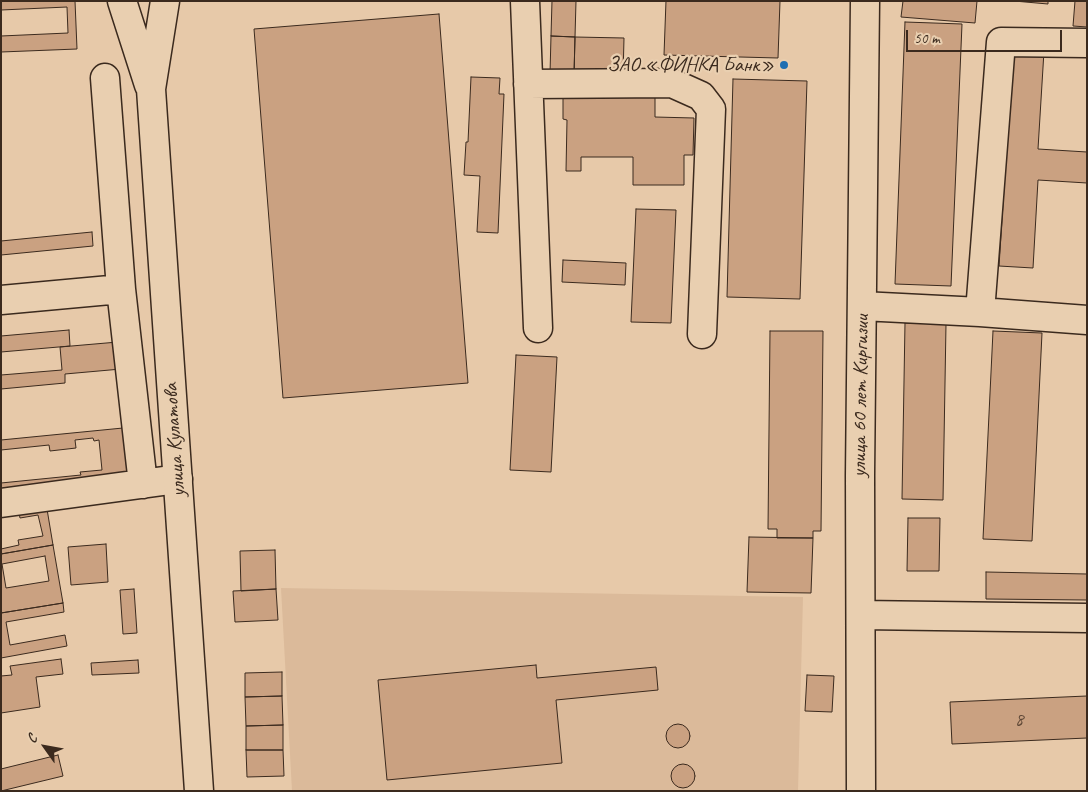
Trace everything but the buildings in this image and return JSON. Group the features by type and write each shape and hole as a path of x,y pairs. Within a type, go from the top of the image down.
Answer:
{"main road":[{"name":"улица Кулатова","path":"122,1 150,89"},
{"name":"улица Кулатова","path":"164,1 150,89 199,791"},
{"path":"150,89 176,1"},
{"path":"525,1 538,328"},
{"name":"улица 60 лет Киргизии","path":"860,791 860,475 865,1"},
{"path":"980,312 1001,42 1087,43"},
{"path":"105,78 121,289 143,484"},
{"path":"528,84 672,84 701,96 710,109 702,334"},
{"path":"1,300 121,289"},
{"path":"862,306 1087,320"},
{"path":"1,502 178,480"},
{"path":"861,614 1087,618"}],"shaded area":[{"path":"281,588 803,597 798,791 292,791"}],"place":[{"name":"ЗАО «ФИНКА Банк»","path":"784,65"}]}
